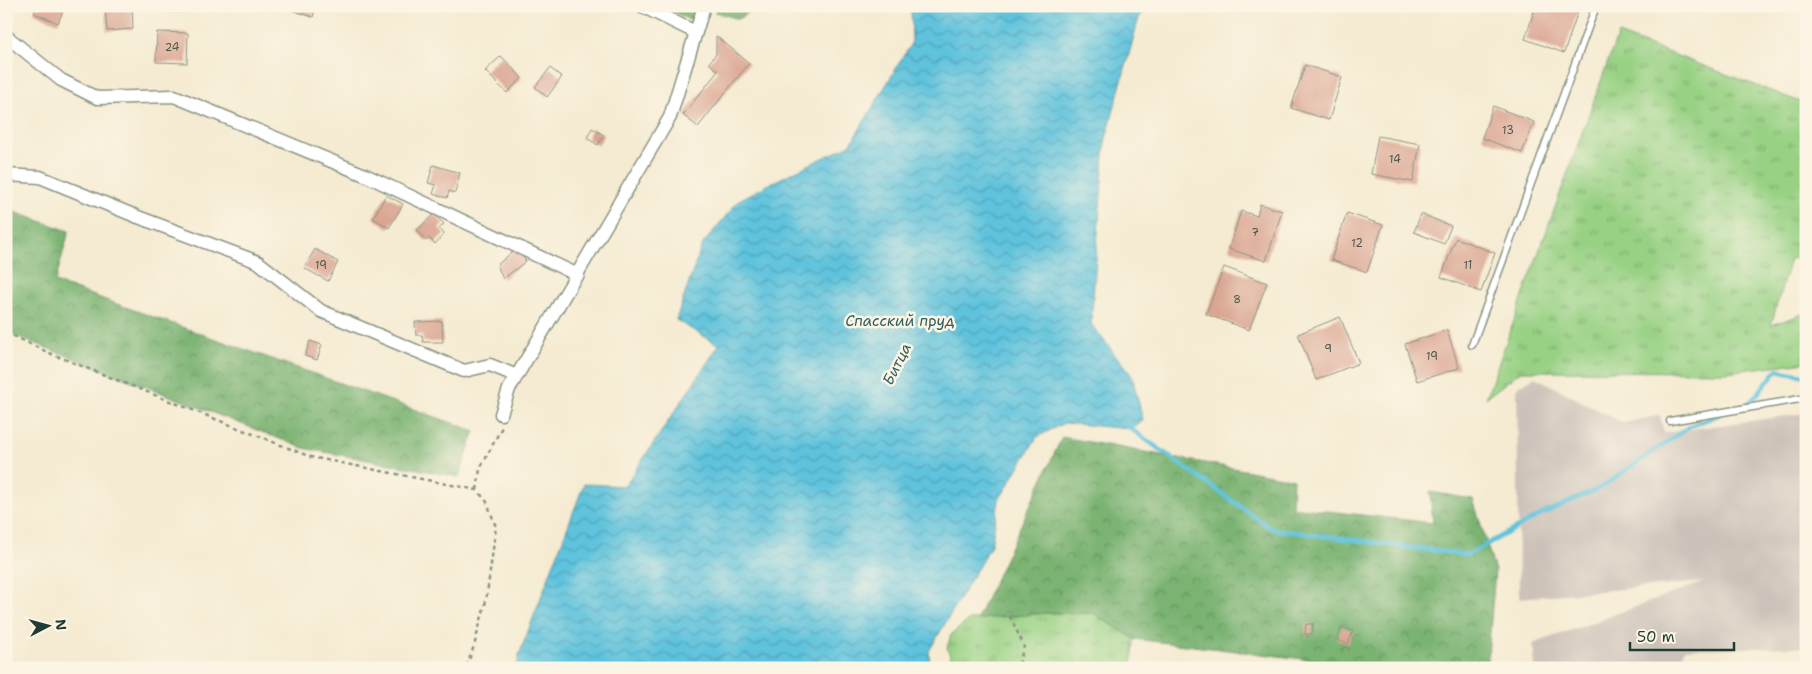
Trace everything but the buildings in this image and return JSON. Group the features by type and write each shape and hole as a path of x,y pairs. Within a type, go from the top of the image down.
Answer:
{"street":[{"path":"642,6 695,32"},
{"path":"503,418 509,389 670,118 704,6"},
{"path":"6,36 61,80 97,98 174,96 365,174 578,275"},
{"path":"6,175 40,177 138,217 258,262 321,311 464,372 490,366 517,376"}],"lane":[{"path":"1472,345 1596,6"},
{"path":"1670,421 1806,398"}],"path":[{"path":"6,332 49,352 311,457 477,490 487,502 496,527 486,602 466,668"},
{"path":"477,490 480,469 503,418"},
{"path":"1010,616 1024,646 1018,668"}],"shaded area":[{"path":"1535,377 1623,423 1660,415 1664,433 1806,413 1806,647 1685,649 1679,668 1535,668 1533,644 1704,582 1519,598 1517,387"}],"green space":[{"path":"662,6 708,6 703,27"},
{"path":"717,6 758,6 738,19 715,12"},
{"path":"1618,34 1806,104 1806,255 1790,259 1771,325 1806,313 1806,362 1726,372 1521,371 1486,398"},
{"path":"6,209 69,231 55,282 475,431 459,477 303,448 6,332"},
{"path":"1062,437 1293,479 1292,507 1433,523 1430,492 1473,499 1495,571 1487,668 1380,668 1134,639 1093,613 1047,613 977,619"},
{"path":"1047,613 1094,613 1134,639 1132,668 955,668 947,648 951,635 969,620"}],"water":[{"name":"Спасский пруд","path":"911,6 1144,6 1138,21 1105,142 1091,324 1132,376 1143,420 1131,429 1064,423 1037,437 999,500 991,545 929,651 930,668 517,668 519,655 584,484 625,486 719,345 676,320 702,245 739,200 850,145 912,42"}],"waterway":[{"path":"1742,406 1749,404 1777,370 1806,376"},
{"path":"1127,425 1272,529 1467,555 1542,514 1602,487 1690,426 1719,415"}],"water label":[{"name":"Битца","path":"897,364"}]}
